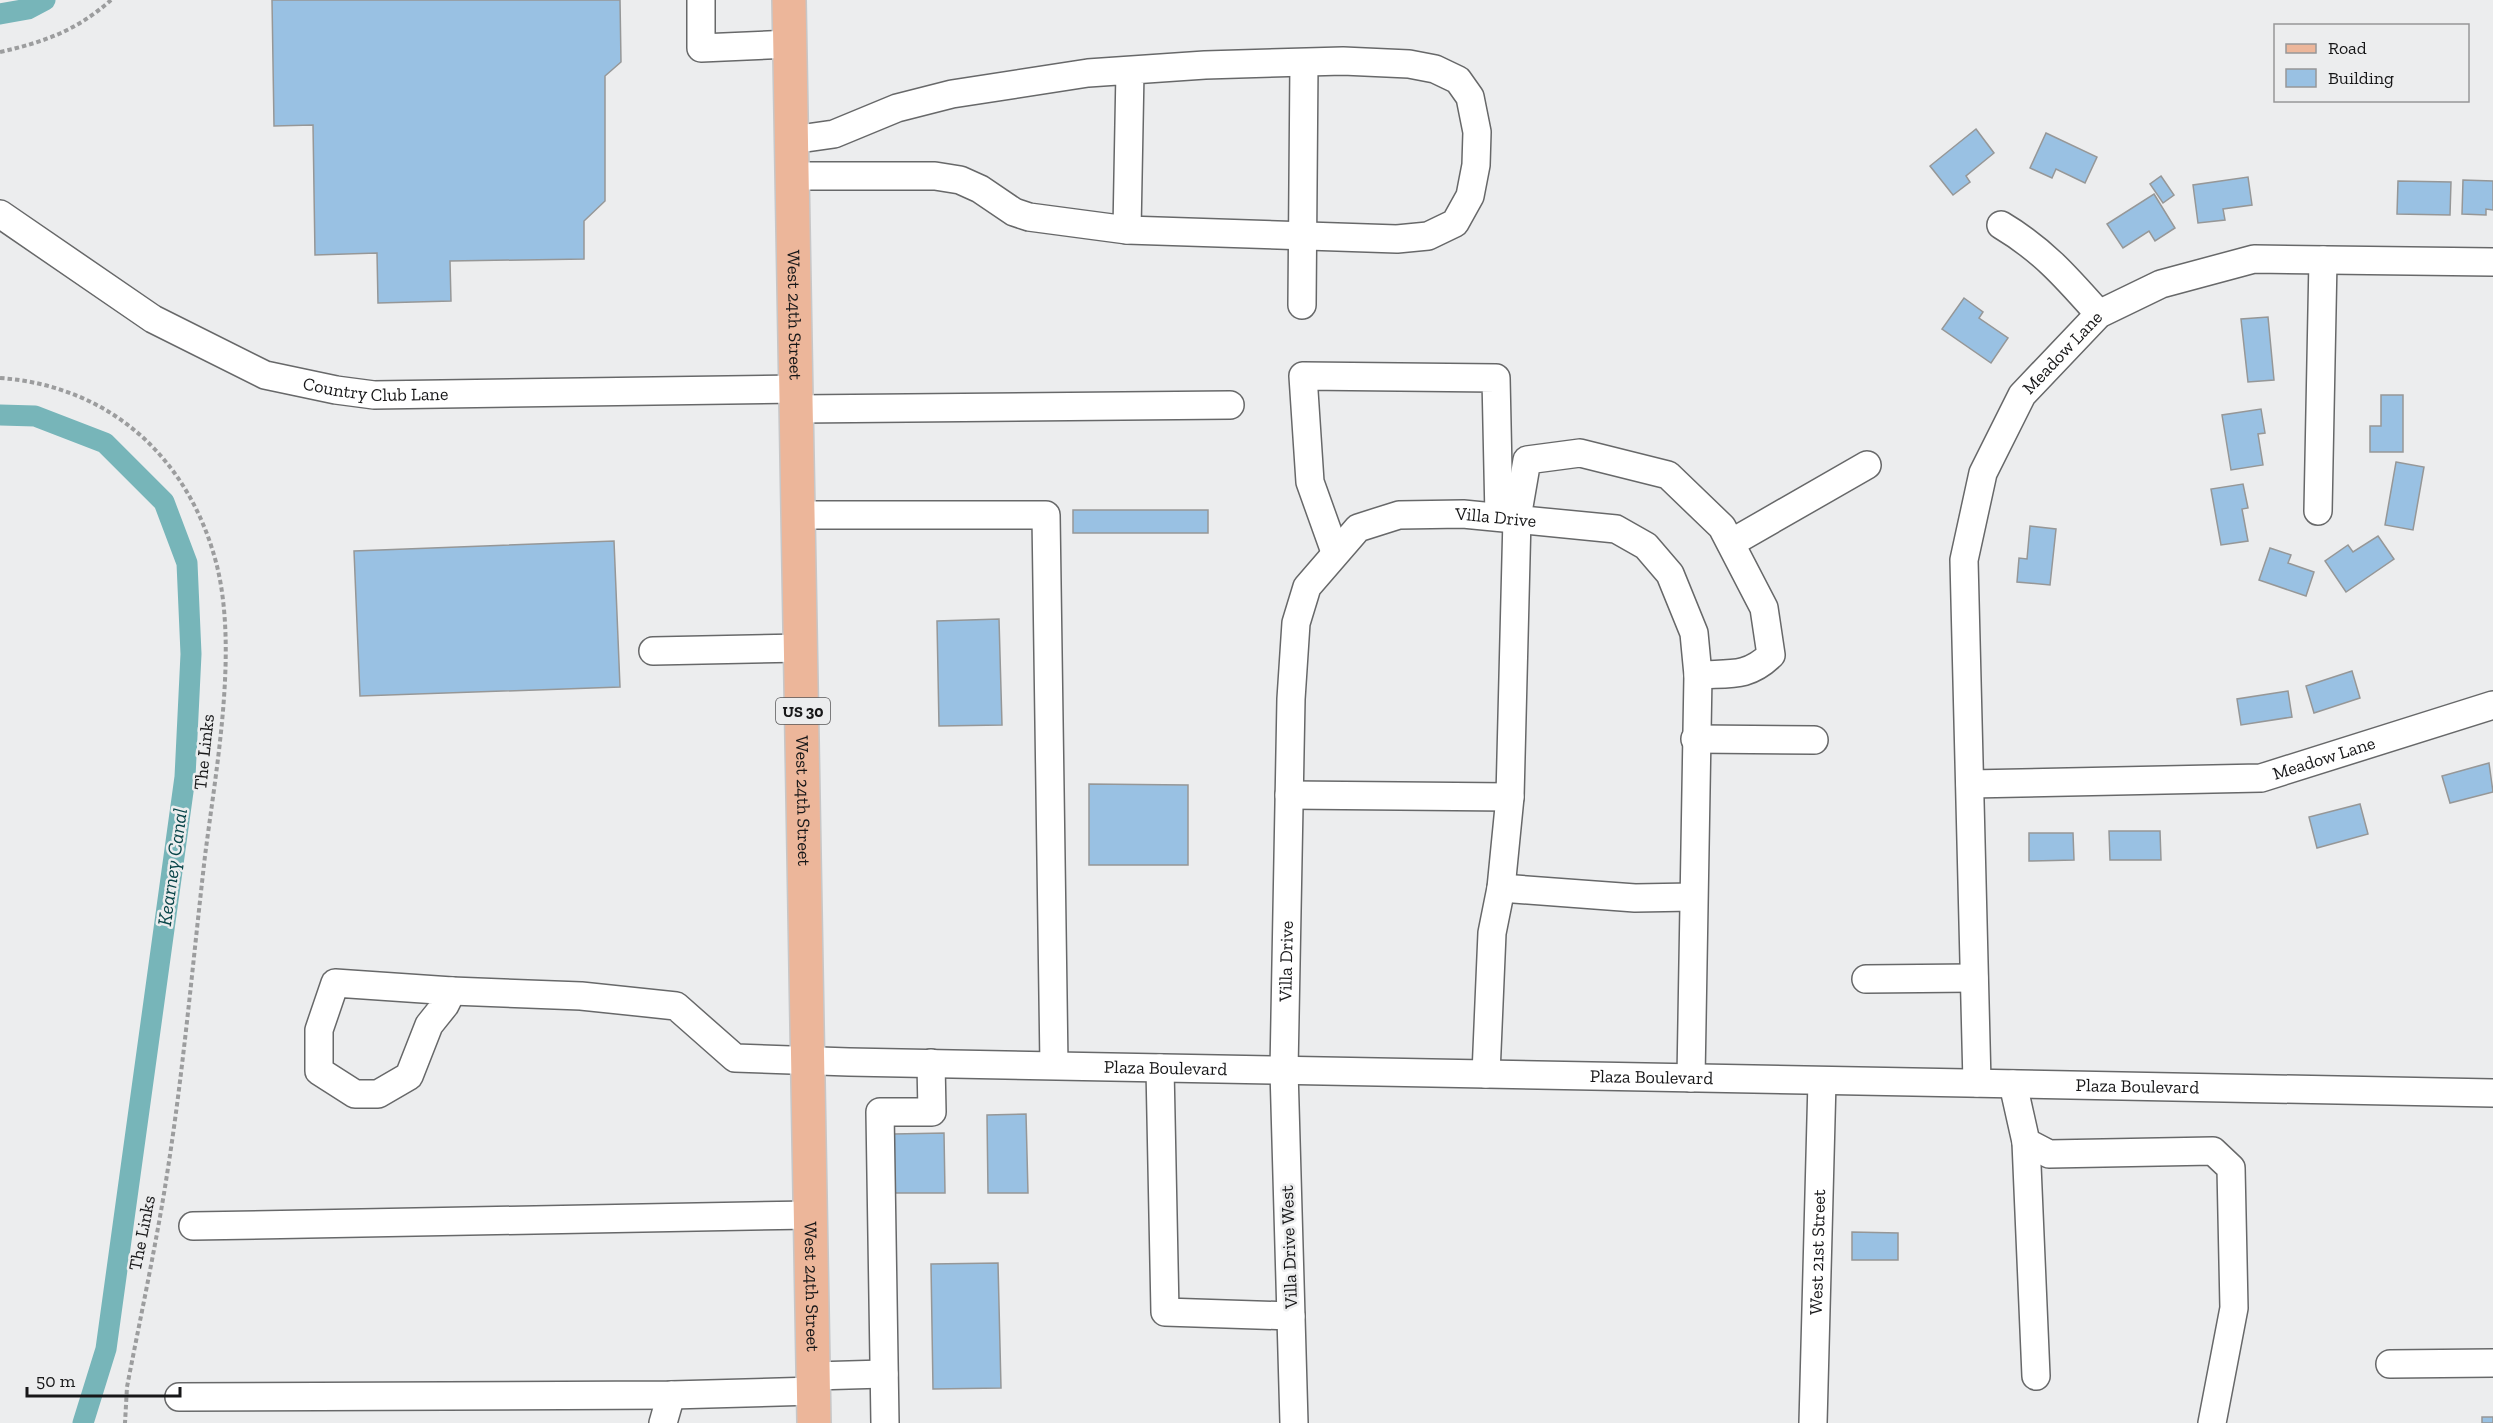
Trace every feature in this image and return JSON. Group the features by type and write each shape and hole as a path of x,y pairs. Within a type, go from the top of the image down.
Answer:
{"main road":[{"name":"West 24th Street","path":"789,0 798,399 814,1423"}],"street":[{"path":"701,0 701,48 790,44"},
{"path":"792,140 834,134 897,108 952,94 1088,73 1205,65 1380,61 1435,69 1458,80 1470,97 1477,132 1476,165 1470,196 1455,223 1428,236 1396,239 1127,230 1029,217 1014,212 980,189 960,180 935,176 793,176"},
{"path":"1302,305 1304,63"},
{"path":"1127,230 1130,71"},
{"name":"Country Club Lane","path":"0,214 153,319 265,375 336,390 374,395 1230,405"},
{"path":"2001,225 2030,243 2054,263 2099,314"},
{"name":"Meadow Lane","path":"1977,1083 1964,560 1983,472 2022,394 2099,314 2161,284 2254,259 2493,262"},
{"path":"2318,511 2323,260"},
{"path":"1335,552 1310,482 1303,376 1496,378 1508,518 1510,797 1501,888 1492,933 1486,1074"},
{"path":"1508,518 1527,460 1580,453 1668,475 1722,527 1764,608 1771,655 1757,668 1750,670 1698,675"},
{"path":"1731,543 1867,465"},
{"name":"Villa Drive","path":"1284,1070 1289,795 1296,622 1307,587 1358,528 1399,515 1463,514 1616,529 1646,546 1670,574 1694,633 1698,675 1695,739 1691,1078"},
{"path":"800,515 1046,515 1054,1065"},
{"path":"653,651 802,648"},
{"name":"Meadow Lane","path":"1970,784 2261,778 2493,705"},
{"path":"1695,739 1814,740"},
{"path":"1289,795 1510,797"},
{"path":"1501,888 1635,898 1693,897"},
{"path":"1866,979 1974,978"},
{"name":"Plaza Boulevard","path":"452,991 446,1005 429,1025 409,1076 378,1094 355,1094 319,1071 319,1030 335,983 452,991 582,996 676,1006 735,1058 1822,1081 2493,1092"},
{"path":"885,1423 880,1112 932,1112 931,1063"},
{"path":"1160,1068 1165,1312 1291,1316"},
{"name":"Villa Drive West","path":"1284,1070 1294,1423"},
{"name":"West 21st Street","path":"1813,1423 1822,1081"},
{"path":"2013,1083 2026,1142 2036,1376"},
{"path":"2026,1142 2049,1154 2214,1150 2231,1168 2234,1308 2212,1423"},
{"path":"193,1226 811,1215"},
{"path":"2390,1364 2493,1363"},
{"path":"179,1397 671,1395 814,1383 884,1374"},
{"path":"663,1423 671,1395"}],"path":[{"path":"0,52 33,44 72,30 111,0"},
{"name":"The Links","path":"0,378 18,379 96,404 135,428 158,451 183,486 203,526 217,568 224,630 221,724 168,1168 127,1387 125,1423"}],"building":[{"path":"272,0 620,0 621,62 605,76 605,201 584,221 584,259 450,261 451,301 378,303 377,253 315,255 313,125 274,126"},
{"path":"1976,129 1994,153 1966,176 1970,182 1953,195 1930,166"},
{"path":"2046,133 2097,157 2085,183 2056,169 2052,178 2030,168"},
{"path":"2161,176 2174,195 2163,203 2150,184"},
{"path":"2248,177 2252,205 2223,209 2225,220 2198,223 2193,185"},
{"path":"2463,180 2493,181 2493,210 2486,209 2486,215 2462,214"},
{"path":"2398,181 2451,182 2450,215 2397,214"},
{"path":"2154,194 2175,228 2155,241 2149,231 2123,248 2107,224"},
{"path":"1964,298 1983,312 1979,318 2008,338 1991,363 1942,329"},
{"path":"2268,317 2274,380 2248,382 2241,319"},
{"path":"2381,395 2403,395 2403,452 2370,452 2370,426 2381,426"},
{"path":"2261,409 2265,433 2258,434 2263,465 2231,470 2222,415"},
{"path":"2396,462 2424,467 2413,530 2385,525"},
{"path":"2243,484 2248,508 2242,509 2248,541 2221,545 2211,489"},
{"path":"1073,510 1208,510 1208,533 1073,533"},
{"path":"2030,526 2056,529 2050,585 2017,582 2019,558 2027,559"},
{"path":"2378,536 2394,559 2346,592 2325,561 2348,545 2353,552"},
{"path":"614,541 620,687 360,696 354,551"},
{"path":"2270,548 2291,555 2288,563 2314,572 2306,596 2259,580"},
{"path":"999,619 1002,725 939,726 937,621"},
{"path":"2352,671 2360,698 2314,713 2306,686"},
{"path":"2288,691 2292,717 2241,725 2237,699"},
{"path":"2489,763 2493,792 2450,803 2442,776"},
{"path":"1089,784 1188,785 1188,865 1089,865"},
{"path":"2360,804 2368,834 2317,848 2309,817"},
{"path":"2109,831 2160,831 2161,860 2110,860"},
{"path":"2029,833 2073,833 2074,860 2029,861"},
{"path":"1026,1114 1028,1193 988,1193 987,1115"},
{"path":"944,1133 945,1193 894,1193 894,1134"},
{"path":"1852,1232 1898,1233 1898,1260 1852,1260"},
{"path":"998,1263 1001,1388 933,1389 931,1264"},
{"path":"2482,1417 2493,1417 2493,1423 2482,1423"}],"waterway":[{"name":"Kearney Canal","path":"0,14 28,9 45,0"},
{"name":"Kearney Canal","path":"0,415 35,416 105,443 164,502 187,563 191,654 185,777 106,1349 83,1423"}]}
